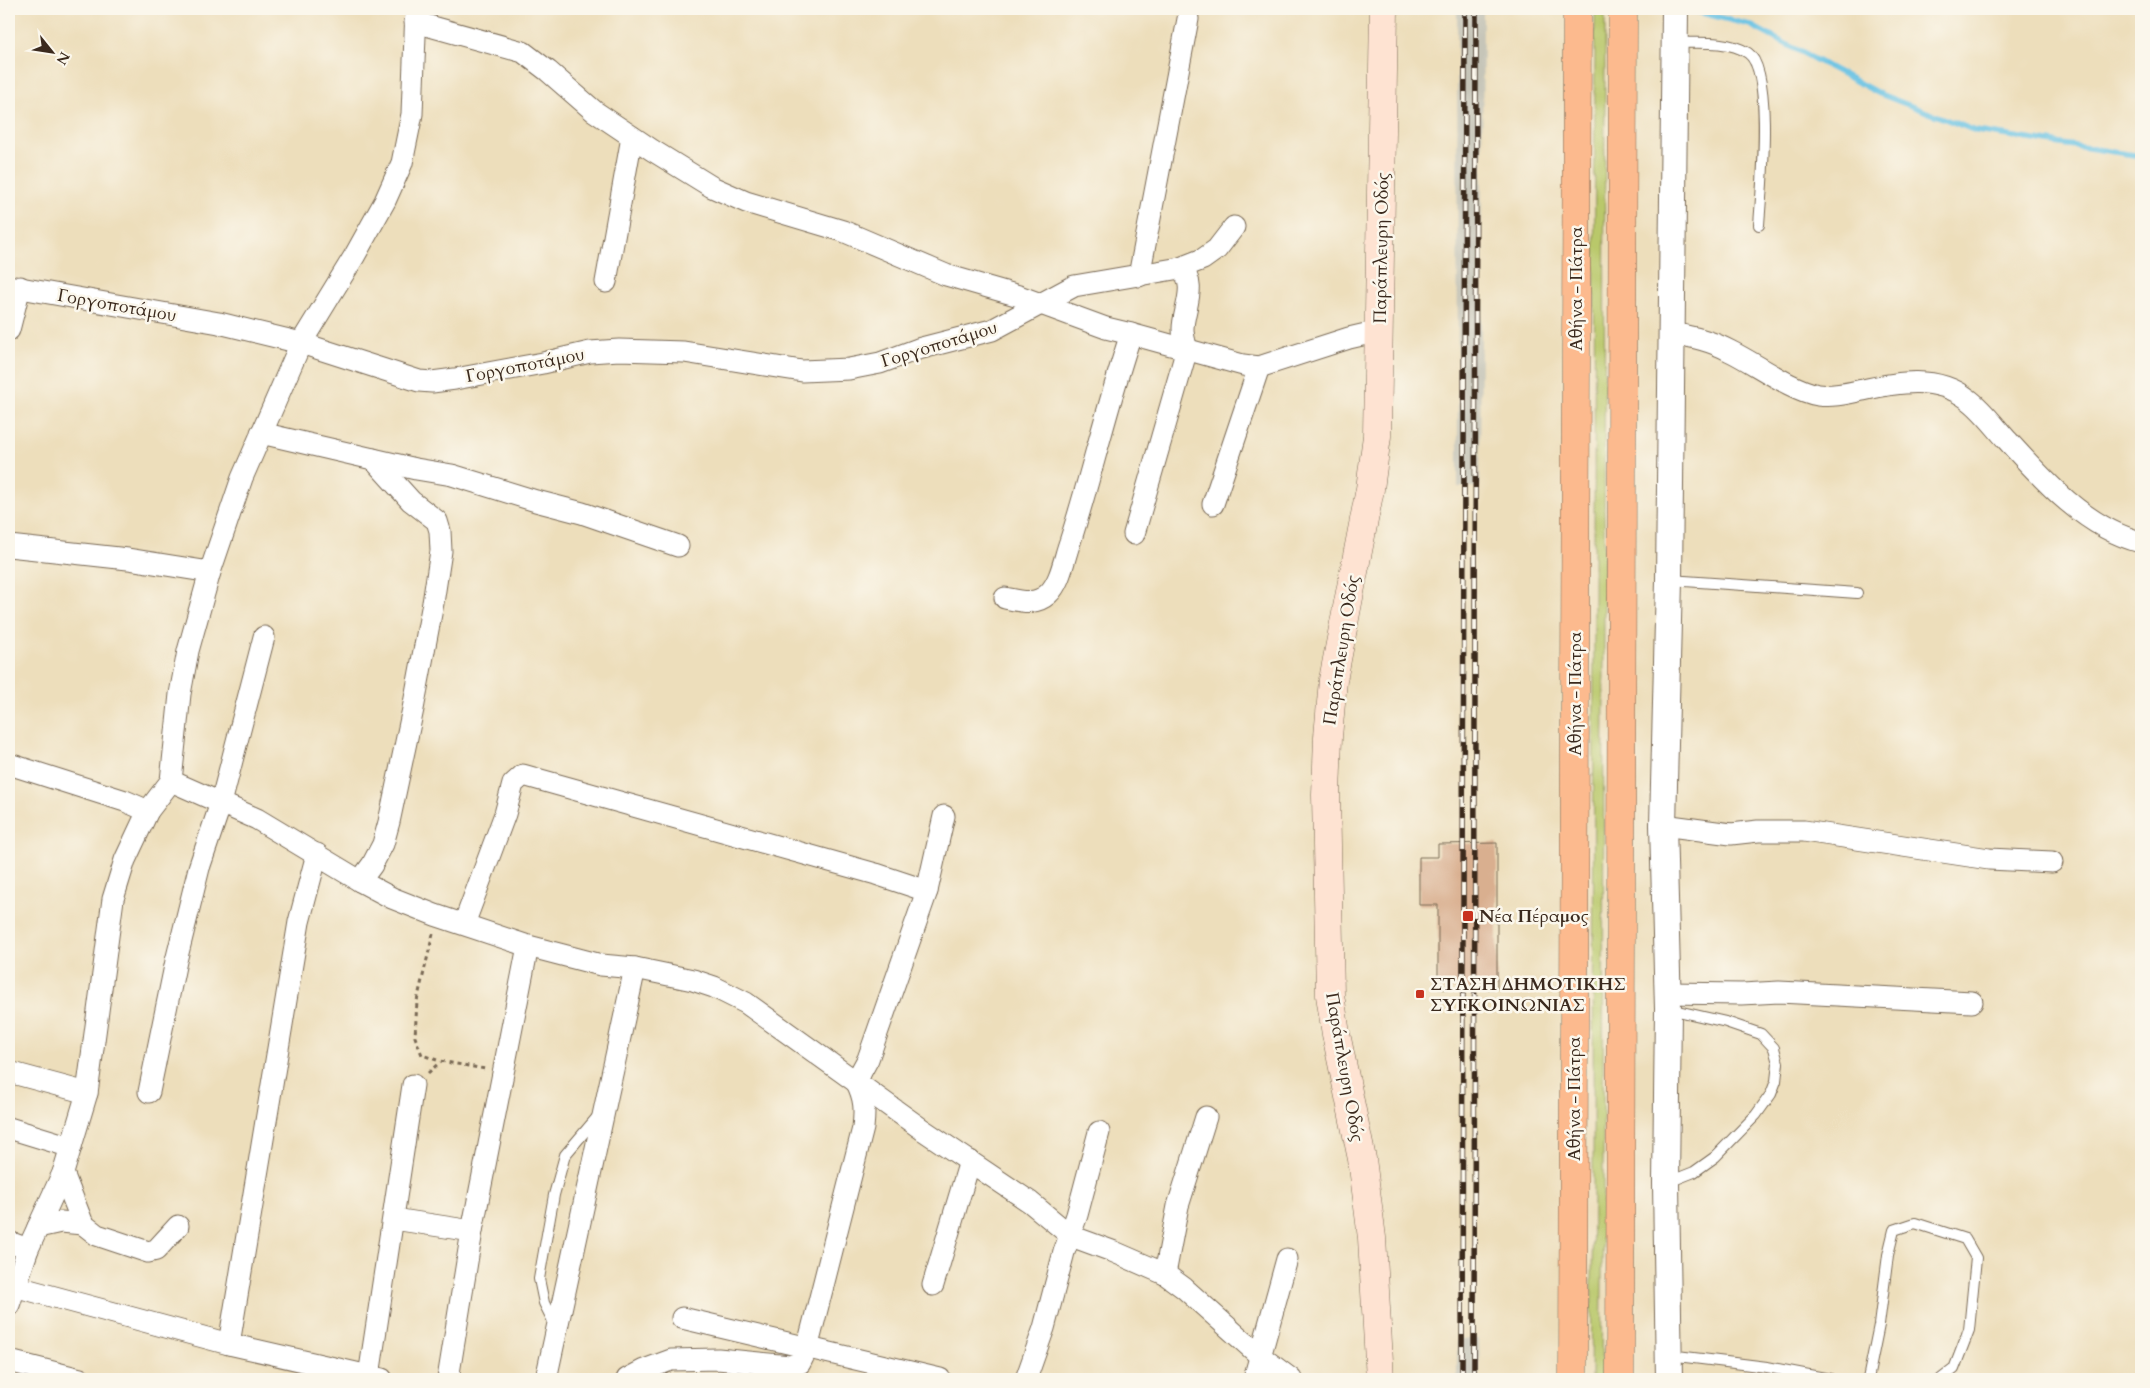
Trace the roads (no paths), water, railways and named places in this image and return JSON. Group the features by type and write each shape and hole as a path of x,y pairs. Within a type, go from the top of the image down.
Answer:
{"highway":[{"name":"Αθήνα - Πάτρα","path":"1573,1379 1576,9"},
{"path":"1620,1379 1624,9"}],"main road":[{"name":"Παράπλευρη Οδός","path":"1380,1379 1371,1228 1362,1159 1336,1034 1330,995 1326,795 1328,736 1334,680 1370,489 1377,436 1384,9"}],"street":[{"path":"1668,1367 1667,1001 1663,825 1669,580 1675,9"},
{"path":"413,1085 394,1219 376,1378 12,1296 18,1246 38,1227 62,1173 87,1093 113,899 125,860 148,811 171,781 180,694 188,651 210,572 242,478 301,343 385,201 402,163 412,114 415,15 523,52 548,70 594,111 712,187 746,202 843,231 946,275 1019,296 1106,328 1243,365 1259,367 1349,338 1379,331"},
{"path":"1139,276 1188,19"},
{"path":"606,282 632,137"},
{"name":"Γοργοποτάμου","path":"14,287 218,323 301,343 419,381 432,382 544,363 590,352 619,350 684,352 802,371 825,371 849,369 880,362 918,349 992,330 1074,286 1180,268 1203,259 1217,249 1234,227"},
{"path":"1134,534 1187,349 1183,328 1188,308 1189,282 1180,268"},
{"path":"9,330 14,287"},
{"path":"1672,333 1713,342 1800,389 1817,395 1837,396 1899,382 1928,382 1950,389 1969,399 2025,461 2067,500 2100,525 2141,542"},
{"path":"1005,598 1022,602 1041,599 1049,593 1056,582 1079,512 1116,379 1131,334"},
{"path":"1213,504 1259,367"},
{"path":"261,433 452,475 590,516 678,546"},
{"path":"360,881 372,865 383,844 389,822 413,709 441,551 440,531 437,521 411,501 373,459"},
{"path":"9,546 128,559 210,572"},
{"path":"149,1092 176,961 199,868 221,804 264,637"},
{"path":"9,764 125,801 148,811"},
{"path":"464,924 505,814 513,784 523,776 876,874 927,891"},
{"path":"171,781 256,819 392,898 528,946 601,965 634,968 693,980 714,987 746,1003 856,1082 1030,1202 1071,1236 1166,1274 1260,1356 1291,1379"},
{"path":"856,1082 868,1059 927,891 944,816"},
{"path":"1663,825 1731,834 1758,831 1804,831 1989,859 2052,862"},
{"path":"229,1344 299,922 316,854"},
{"path":"448,1379 472,1231 528,946"},
{"path":"546,1379 634,968"},
{"path":"1667,1001 1742,994 1798,992 1972,1002"},
{"path":"9,1072 87,1093"},
{"path":"627,1379 644,1370 671,1360 718,1358 790,1366 800,1363 807,1349 863,1128 865,1108 863,1095 856,1082"},
{"path":"1166,1274 1167,1256 1178,1206 1206,1116"},
{"path":"9,1128 71,1147"},
{"path":"1026,1379 1044,1328 1099,1132"},
{"path":"933,1285 970,1161"},
{"path":"62,1173 83,1224 97,1235 148,1252 156,1250 178,1226"},
{"path":"394,1219 472,1231"},
{"path":"38,1227 61,1222 83,1224"},
{"path":"1254,1379 1287,1259"},
{"path":"682,1318 940,1379"},
{"path":"9,1361 80,1379"}],"lane":[{"path":"1675,42 1734,47 1746,52 1753,58 1758,72 1764,115 1764,155 1759,225"},
{"path":"1669,580 1857,593"},
{"path":"1666,1183 1694,1172 1715,1157 1756,1115 1772,1094 1778,1063 1774,1048 1761,1034 1667,1001"},
{"path":"558,1330 544,1304 539,1278 554,1195 565,1155 604,1108"},
{"path":"1868,1379 1879,1325 1888,1255 1894,1230 1915,1223 1965,1239 1976,1258 1969,1330 1954,1369 1941,1379"},
{"path":"1668,1367 1766,1367 1830,1379"}],"waterway":[{"path":"1694,11 1750,25 1880,94 1976,131 2141,156"}],"railway":[{"path":"1462,1379 1465,9"},
{"path":"1474,1379 1476,9"}],"place":[{"name":"Νέα Πέραμος","path":"1468,916"},
{"name":"ΣΤΑΣΗ ΔΗΜΟΤΙΚΗΣ ΣΥΓΚΟΙΝΩΝΙΑΣ","path":"1420,994"}]}
